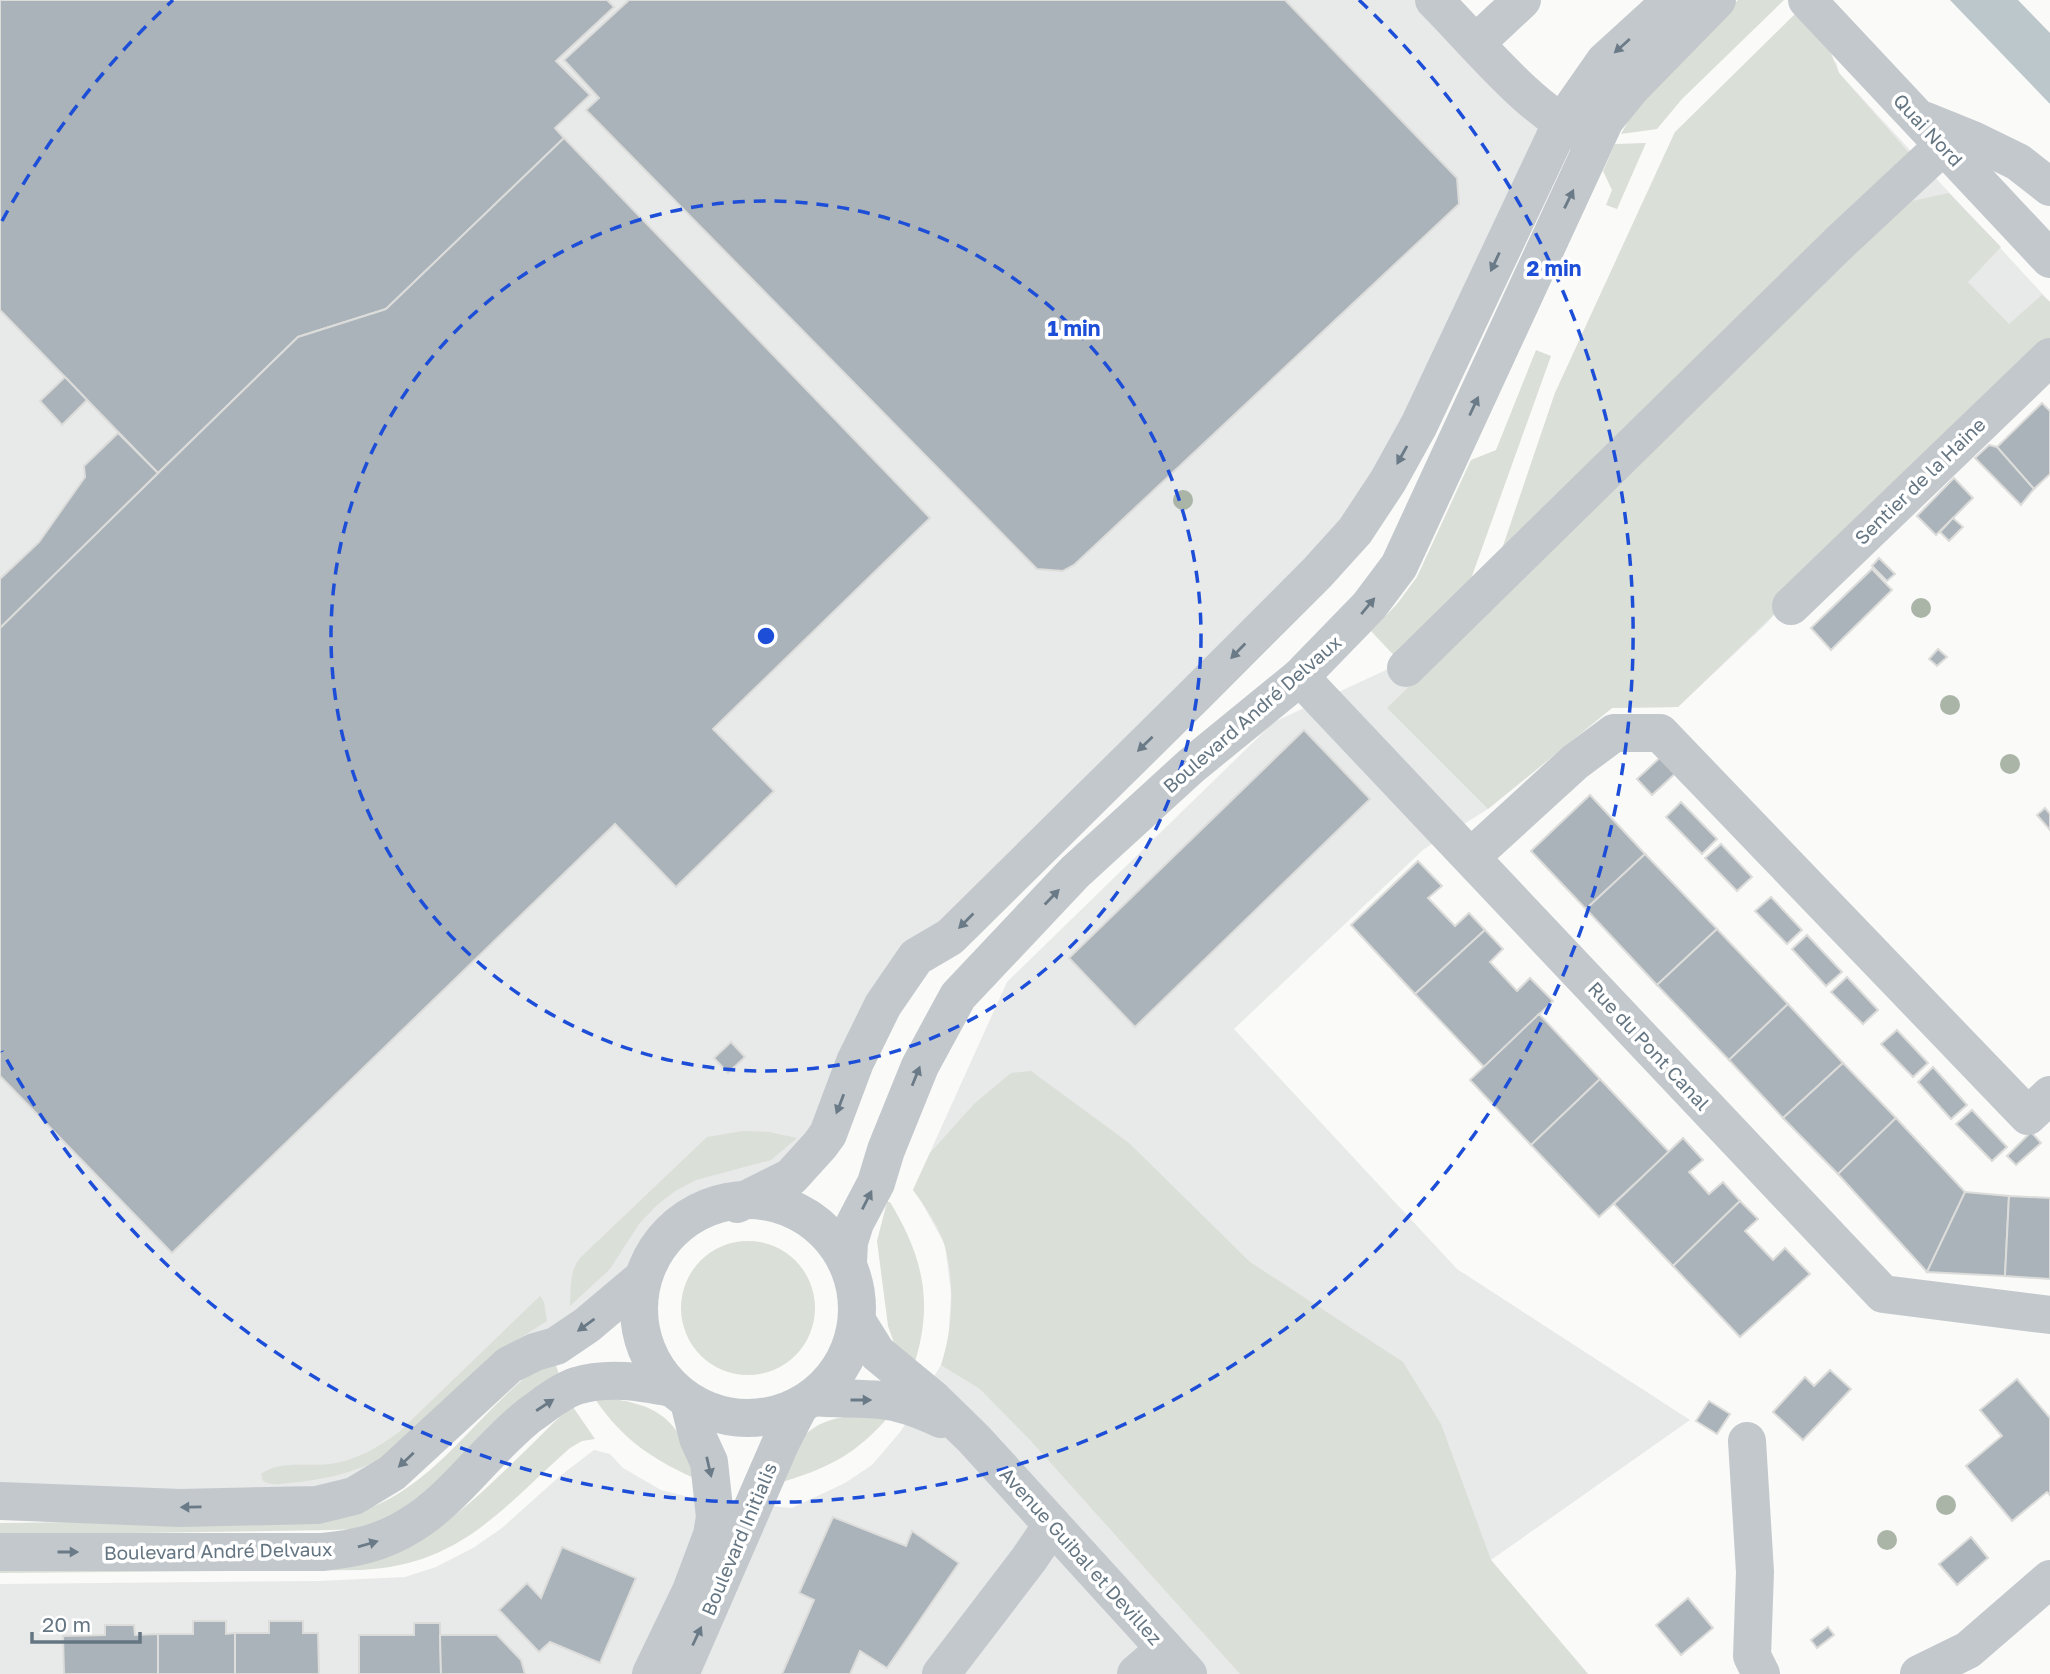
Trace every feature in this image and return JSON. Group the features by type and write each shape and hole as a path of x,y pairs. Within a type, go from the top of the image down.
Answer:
{"street":[{"path":"1434,0 1514,82 1561,124 1597,140"},
{"path":"1476,43 1522,0"},
{"path":"737,1204 791,1177 828,1134 855,1062 883,1005 916,957 950,937 1317,573 1355,531 1388,481 1419,425 1561,124 1605,61 1672,0"},
{"name":"Boulevard André Delvaux","path":"848,1262 849,1242 855,1223 876,1182 915,1078 958,996 1075,872 1191,766 1300,677 1369,606 1399,566 1605,120 1631,88 1717,0"},
{"name":"Quai Nord","path":"1807,0 2050,259"},
{"path":"1917,117 2018,162 2050,187"},
{"path":"1406,668 1838,244 1944,146"},
{"name":"Sentier de la Haine","path":"1791,606 2050,357"},
{"name":"Rue du Pont Canal","path":"1300,677 1883,1294 2050,1314"},
{"path":"1471,857 1575,762 1614,733 1660,733 2028,1116 2050,1095"},
{"path":"0,1502 180,1508 317,1504 354,1496 392,1472 509,1365 535,1352 556,1346 587,1325 638,1282 649,1258 673,1228 712,1208 780,1202 808,1216 831,1236 848,1262 856,1291 857,1321 850,1350 835,1376 807,1401 785,1412 748,1416 712,1411 680,1395 656,1369 645,1347 639,1322 638,1282"},
{"name":"Avenue Guibal et Devillez","path":"857,1321 877,1353 934,1400 974,1439 1176,1662"},
{"name":"Boulevard André Delvaux","path":"0,1552 322,1552 350,1549 382,1540 430,1511 517,1425 575,1386 631,1380 680,1395"},
{"name":"Boulevard Initialis","path":"651,1674 691,1591 712,1535 715,1517 709,1462 680,1395"},
{"name":"Avenue Guibal et Devillez","path":"807,1401 882,1400 900,1403 941,1419 974,1439"},
{"name":"Boulevard Initialis","path":"680,1674 781,1442 807,1401"},
{"path":"1747,1441 1755,1572 1752,1656 1761,1674"},
{"path":"941,1674 1052,1525"},
{"path":"1919,1674 1968,1650 2050,1579"},
{"path":"1136,1674 1176,1662"}],"shaded area":[{"path":"0,0 1434,0 1561,124 1388,481 916,957 828,1134 731,1204 690,1217 674,1228 649,1258 638,1282 356,1494 0,1501"},
{"path":"1738,0 1784,0 1682,99 1657,129 1621,134 1635,109 1658,78"},
{"path":"1950,0 2018,0 2050,33 2050,104"},
{"path":"1796,13 1831,53 1839,73 1910,154 1499,558 1555,393 1675,132"},
{"path":"1836,62 1839,73 2050,302 1766,624 1678,707 1612,708 1488,809 1424,849 1234,1029 1457,1269 1690,1420 1491,1560 1588,1674 0,1674 0,1584 319,1581 405,1577 436,1567 473,1548 502,1528 560,1476 594,1450 610,1454 623,1468 661,1490 696,1499 792,1508 845,1483 872,1465 901,1431 941,1365 948,1345 951,1293 945,1245 913,1190 1007,982 1274,722 1401,663 1499,558 1555,393 1675,132"},
{"path":"1646,143 1617,209 1606,205 1612,190 1603,171 1615,144"},
{"path":"1949,193 2001,247 1968,282 2009,324 2042,295 2050,302 2050,348 1678,707 1612,708 1488,809 1387,708 1903,203"},
{"path":"1536,350 1551,356 1463,601 1401,663 1371,631 1397,604 1417,577 1471,460 1496,450"},
{"path":"1031,1071 1129,1143 1250,1262 1403,1362 1441,1424 1491,1560 1588,1674 1240,1674 1031,1441 980,1389 941,1365 948,1337 951,1306 948,1261 940,1233 913,1190 930,1153 974,1104 1011,1073"},
{"path":"743,1131 769,1132 797,1138 771,1160 696,1180 675,1191 639,1224 610,1269 570,1306 573,1274 581,1257 707,1137"},
{"path":"887,1202 890,1202 910,1242 922,1280 923,1321 914,1365 894,1343 888,1326 877,1241"},
{"path":"748,1241 773,1247 795,1261 809,1283 815,1308 809,1333 795,1355 773,1369 748,1375 723,1369 701,1355 687,1333 681,1308 687,1283 701,1261 723,1247"},
{"path":"540,1296 544,1302 547,1321 498,1352 379,1460 324,1478 279,1484 263,1481 261,1474 276,1467 340,1462 367,1453 383,1443 399,1432"},
{"path":"553,1357 560,1377 458,1468 390,1518 352,1529 333,1530 0,1535 0,1523 310,1519 369,1508 410,1486 431,1469 510,1391"},
{"path":"605,1398 644,1406 669,1422 686,1447 703,1482 671,1467 630,1439 595,1399"},
{"path":"573,1407 595,1439 582,1441 570,1448 477,1530 426,1557 396,1566 361,1570 0,1573 0,1565 414,1543 472,1501"},
{"path":"891,1414 865,1441 839,1459 810,1473 775,1484 800,1441 819,1425 841,1417"}],"building":[{"path":"0,0 607,0 614,7 556,61 590,95 555,128 564,138 386,309 298,337 158,473 0,310"},
{"path":"629,0 1285,0 1457,178 1459,204 1074,565 1063,571 1037,569 586,110 599,98 564,60"},
{"path":"564,138 930,518 713,729 774,791 676,887 615,824 172,1253 0,1076 0,627 298,337 386,309"},
{"path":"65,377 87,400 62,425 40,401"},
{"path":"2042,403 2050,411 2050,474 2034,489 1997,447"},
{"path":"118,433 158,473 0,628 0,579 39,542 85,477 84,466"},
{"path":"1989,445 1997,447 2034,489 2021,505 1975,458"},
{"path":"1954,478 1973,498 1936,535 1917,516"},
{"path":"1953,518 1963,527 1949,541 1940,532"},
{"path":"1879,558 1895,574 1887,581 1872,566"},
{"path":"1872,569 1892,590 1831,650 1811,628"},
{"path":"1938,649 1947,657 1937,666 1929,659"},
{"path":"1304,730 1370,799 1135,1027 1069,958"},
{"path":"1664,754 1679,770 1652,795 1637,779"},
{"path":"1590,795 1645,854 1586,909 1531,851"},
{"path":"1681,802 1717,839 1702,854 1666,817"},
{"path":"2045,808 2050,814 2050,830 2037,815"},
{"path":"1721,844 1752,877 1737,891 1705,858"},
{"path":"1645,854 1717,929 1657,985 1586,909"},
{"path":"1418,861 1442,886 1428,898 1455,926 1469,913 1485,930 1415,994 1351,925"},
{"path":"1771,897 1802,930 1787,944 1755,911"},
{"path":"1717,929 1788,1004 1729,1060 1657,985"},
{"path":"1485,930 1503,949 1490,962 1517,991 1530,978 1553,1001 1484,1067 1415,994"},
{"path":"1807,935 1842,972 1826,986 1792,949"},
{"path":"1847,977 1878,1010 1863,1024 1831,992"},
{"path":"1788,1004 1843,1063 1783,1118 1729,1060"},
{"path":"1539,1014 1600,1079 1531,1145 1470,1080"},
{"path":"1897,1030 1928,1063 1913,1077 1881,1044"},
{"path":"731,1042 745,1057 728,1073 714,1058"},
{"path":"1843,1063 1896,1118 1838,1174 1783,1118"},
{"path":"1933,1067 1967,1105 1951,1119 1918,1082"},
{"path":"1600,1079 1669,1152 1599,1217 1531,1145"},
{"path":"1972,1110 2007,1147 1992,1161 1956,1124"},
{"path":"1896,1118 1965,1192 1927,1272 1838,1174"},
{"path":"2031,1132 2041,1143 2016,1165 2007,1156"},
{"path":"1683,1138 1703,1160 1689,1172 1709,1194 1723,1182 1740,1201 1673,1266 1614,1204"},
{"path":"1965,1192 2009,1196 2005,1276 1927,1272"},
{"path":"2009,1196 2050,1198 2050,1279 2005,1276"},
{"path":"1740,1201 1758,1219 1745,1231 1773,1260 1785,1248 1810,1274 1740,1337 1673,1266"},
{"path":"1830,1370 1851,1389 1803,1440 1773,1412 1805,1377 1814,1386"},
{"path":"2017,1379 2050,1418 2050,1495 2047,1492 2012,1521 1966,1466 2002,1436 1980,1410"},
{"path":"1709,1401 1730,1414 1717,1434 1696,1421"},
{"path":"833,1517 906,1546 912,1531 959,1563 887,1668 860,1651 850,1674 782,1674 814,1600 799,1593"},
{"path":"1971,1537 1988,1558 1957,1585 1939,1564"},
{"path":"562,1547 636,1578 600,1663 550,1642 539,1652 499,1610 527,1583 541,1598"},
{"path":"1688,1598 1713,1628 1681,1655 1656,1625"},
{"path":"193,1621 226,1621 226,1634 235,1633 235,1674 158,1674 158,1634 193,1634"},
{"path":"269,1621 303,1621 303,1633 318,1633 319,1674 235,1674 235,1633 269,1633"},
{"path":"414,1623 440,1623 441,1674 359,1674 359,1635 414,1635"},
{"path":"105,1625 134,1625 135,1635 158,1634 158,1674 64,1674 63,1636 105,1635"},
{"path":"1828,1627 1834,1635 1817,1648 1811,1640"},
{"path":"440,1635 497,1635 521,1660 525,1674 441,1674"}]}
